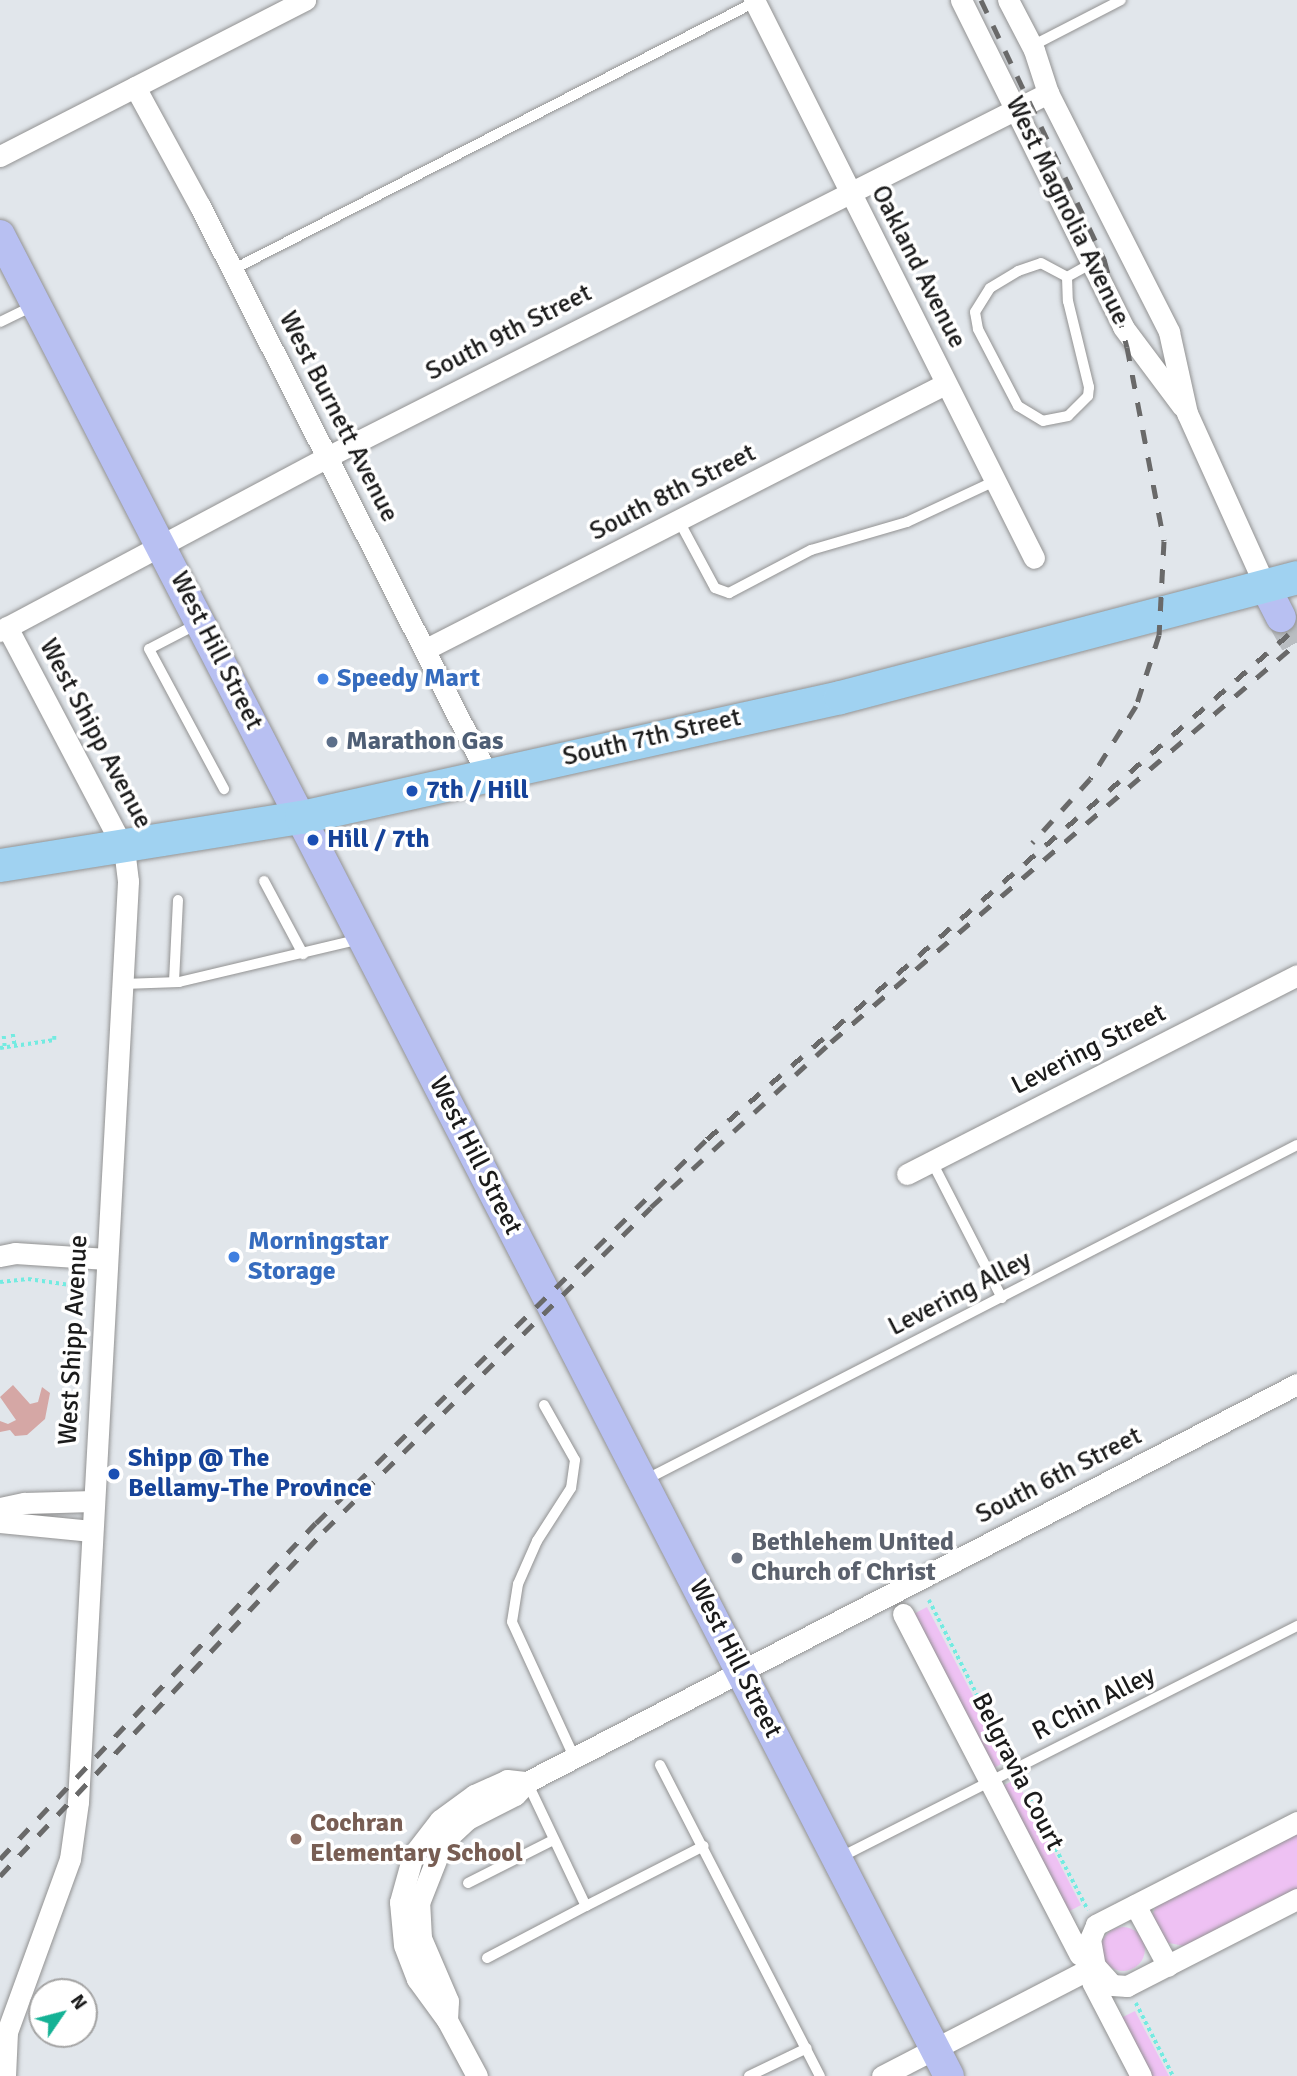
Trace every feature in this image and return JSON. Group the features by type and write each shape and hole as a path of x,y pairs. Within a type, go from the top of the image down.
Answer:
{"main road":[{"name":"South 7th Street","path":"0,865 124,849 301,817 853,693 1297,577"}],"street":[{"path":"0,156 305,0"},
{"name":"West Magnolia Avenue","path":"961,0 1017,108 1123,327 1187,413"},
{"name":"West Magnolia Avenue","path":"1009,0 1032,46 1048,93 1169,332 1187,413 1281,617"},
{"name":"Oakland Avenue","path":"754,1 1034,558"},
{"name":"West Burnett Avenue","path":"135,87 426,649 487,774"},
{"name":"South 9th Street","path":"3,629 327,457 1048,93"},
{"name":"West Hill Street","path":"0,235 162,544 949,2076"},
{"name":"South 8th Street","path":"426,649 945,384"},
{"name":"West Shipp Avenue","path":"3,629 124,849 128,881 72,1846 3,2035 5,2075"},
{"name":"Levering Street","path":"907,1174 1297,975"},
{"path":"0,1256 15,1252 107,1259"},
{"name":"South 6th Street","path":"477,2076 447,2020 417,1979 404,1944 400,1902 407,1869 429,1830 452,1809 507,1780 527,1782 549,1771 1297,1384"},
{"path":"0,1508 24,1503 93,1501"},
{"path":"0,1522 92,1531"},
{"name":"Belgravia Court","path":"903,1614 1089,1968 1141,2076"},
{"path":"1089,1968 1090,1939 1096,1925 1297,1822"},
{"path":"1089,1968 1112,1985 1127,1986 1297,1899"},
{"path":"1135,1905 1168,1966"},
{"path":"882,2076 1089,1968"}],"lane":[{"path":"1032,46 1121,0"},
{"path":"232,271 754,1"},
{"path":"1041,263 1068,277 1068,301 1089,387 1088,396 1068,416 1043,421 1018,405 978,329 975,312 990,288 1018,271 1041,263"},
{"path":"1068,277 1092,263"},
{"path":"0,322 35,305"},
{"path":"679,522 715,588 729,593 811,550 908,522 995,481"},
{"path":"201,622 149,649 224,789"},
{"path":"264,881 303,954"},
{"path":"174,982 178,900"},
{"path":"122,984 174,982 363,938"},
{"name":"Levering Alley","path":"643,1482 1297,1145"},
{"path":"932,1162 1002,1298"},
{"path":"544,1405 575,1460 574,1469 571,1488 537,1541 518,1584 512,1622 574,1757"},
{"name":"R Chin Alley","path":"836,1860 1297,1626"},
{"path":"660,1765 820,2076"},
{"path":"527,1782 586,1906"},
{"path":"467,1883 553,1840"},
{"path":"487,1958 704,1846"},
{"path":"749,2076 807,2048"}],"path":[{"path":"13,1034 15,1046"},
{"path":"4,1035 3,1047 54,1040 54,1035"},
{"path":"0,1282 28,1279 78,1286"},
{"path":"1127,1986 1173,2076"}],"shaded area":[{"path":"13,1385 30,1404 38,1402 42,1387 50,1393 45,1419 27,1435 15,1436 10,1430 0,1432 0,1421 8,1424 16,1420 0,1397"},
{"path":"927,1607 1007,1761 988,1771 908,1617"},
{"path":"1016,1779 1081,1905 1062,1915 997,1789"},
{"path":"1297,1829 1297,1889 1184,1946 1164,1942 1152,1916 1156,1906"},
{"path":"1123,1927 1138,1934 1145,1949 1138,1964 1123,1971 1108,1964 1101,1949 1108,1934"},
{"path":"1135,2011 1169,2076 1146,2076 1117,2020"}],"tunnel":[{"path":"1281,617 1297,646"}],"railway":[{"path":"981,0 1104,259 1127,347 1164,541 1159,635 1136,706 1090,779 1032,843"},
{"path":"0,1859 316,1523 707,1139 1297,627"},
{"path":"0,1876 324,1531 651,1207 831,1042 1297,643"}],"place":[{"name":"Speedy Mart","path":"323,679"},
{"name":"Marathon Gas","path":"332,742"},
{"name":"7th / Hill","path":"412,791"},
{"name":"Hill / 7th","path":"313,840"},
{"name":"Morningstar Storage","path":"234,1257"},
{"name":"Shipp @ The Bellamy-The Province","path":"114,1474"},
{"name":"Bethlehem United Church of Christ","path":"737,1558"},
{"name":"Cochran Elementary School","path":"296,1839"}]}
